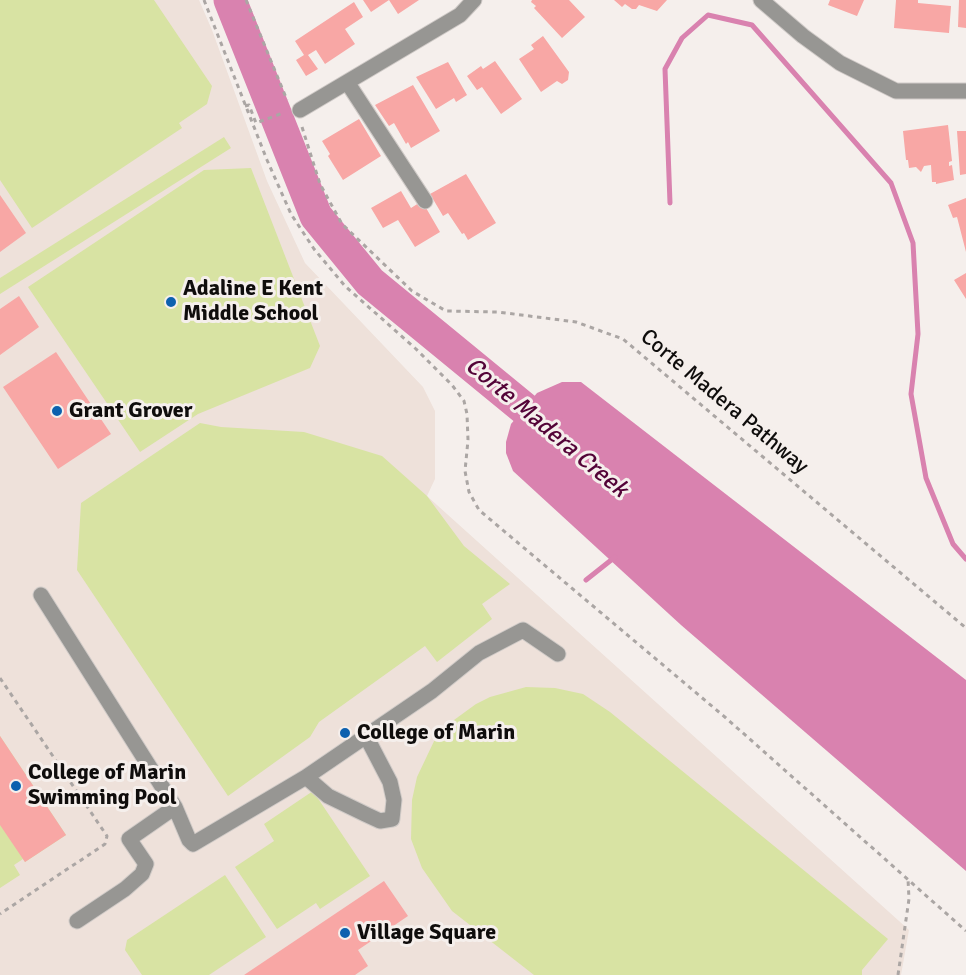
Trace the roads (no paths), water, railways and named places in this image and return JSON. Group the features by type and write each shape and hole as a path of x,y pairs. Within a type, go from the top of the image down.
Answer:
{"street":[{"path":"295,114 460,15 474,0"},
{"path":"761,0 803,36 840,63 896,91 966,91"},
{"path":"347,82 425,201"},
{"path":"41,595 175,807 189,840 193,844 306,777 432,691 479,653 523,630 558,654"},
{"path":"306,777 328,796 380,821 392,819 394,800 390,782 366,736"},
{"path":"77,921 125,889 142,874 146,864 129,839 175,807"}],"water":[{"name":"Corte Madera Creek","path":"562,382 581,382 966,680 966,871 681,625 513,471 506,453 506,442 511,424 537,393"}],"waterway":[{"name":"Corte Madera Creek","path":"230,0 316,216 370,282 559,437"},
{"path":"670,203 665,69 682,38 708,15 752,25 891,183 913,243 918,334 911,394 926,478 953,544 966,559"},
{"path":"586,580 615,557"}],"place":[{"name":"Adaline E Kent Middle School","path":"171,302"},
{"name":"Grant Grover","path":"57,411"},
{"name":"College of Marin","path":"345,733"},
{"name":"College of Marin Swimming Pool","path":"16,786"},
{"name":"Village Square","path":"345,933"}]}
